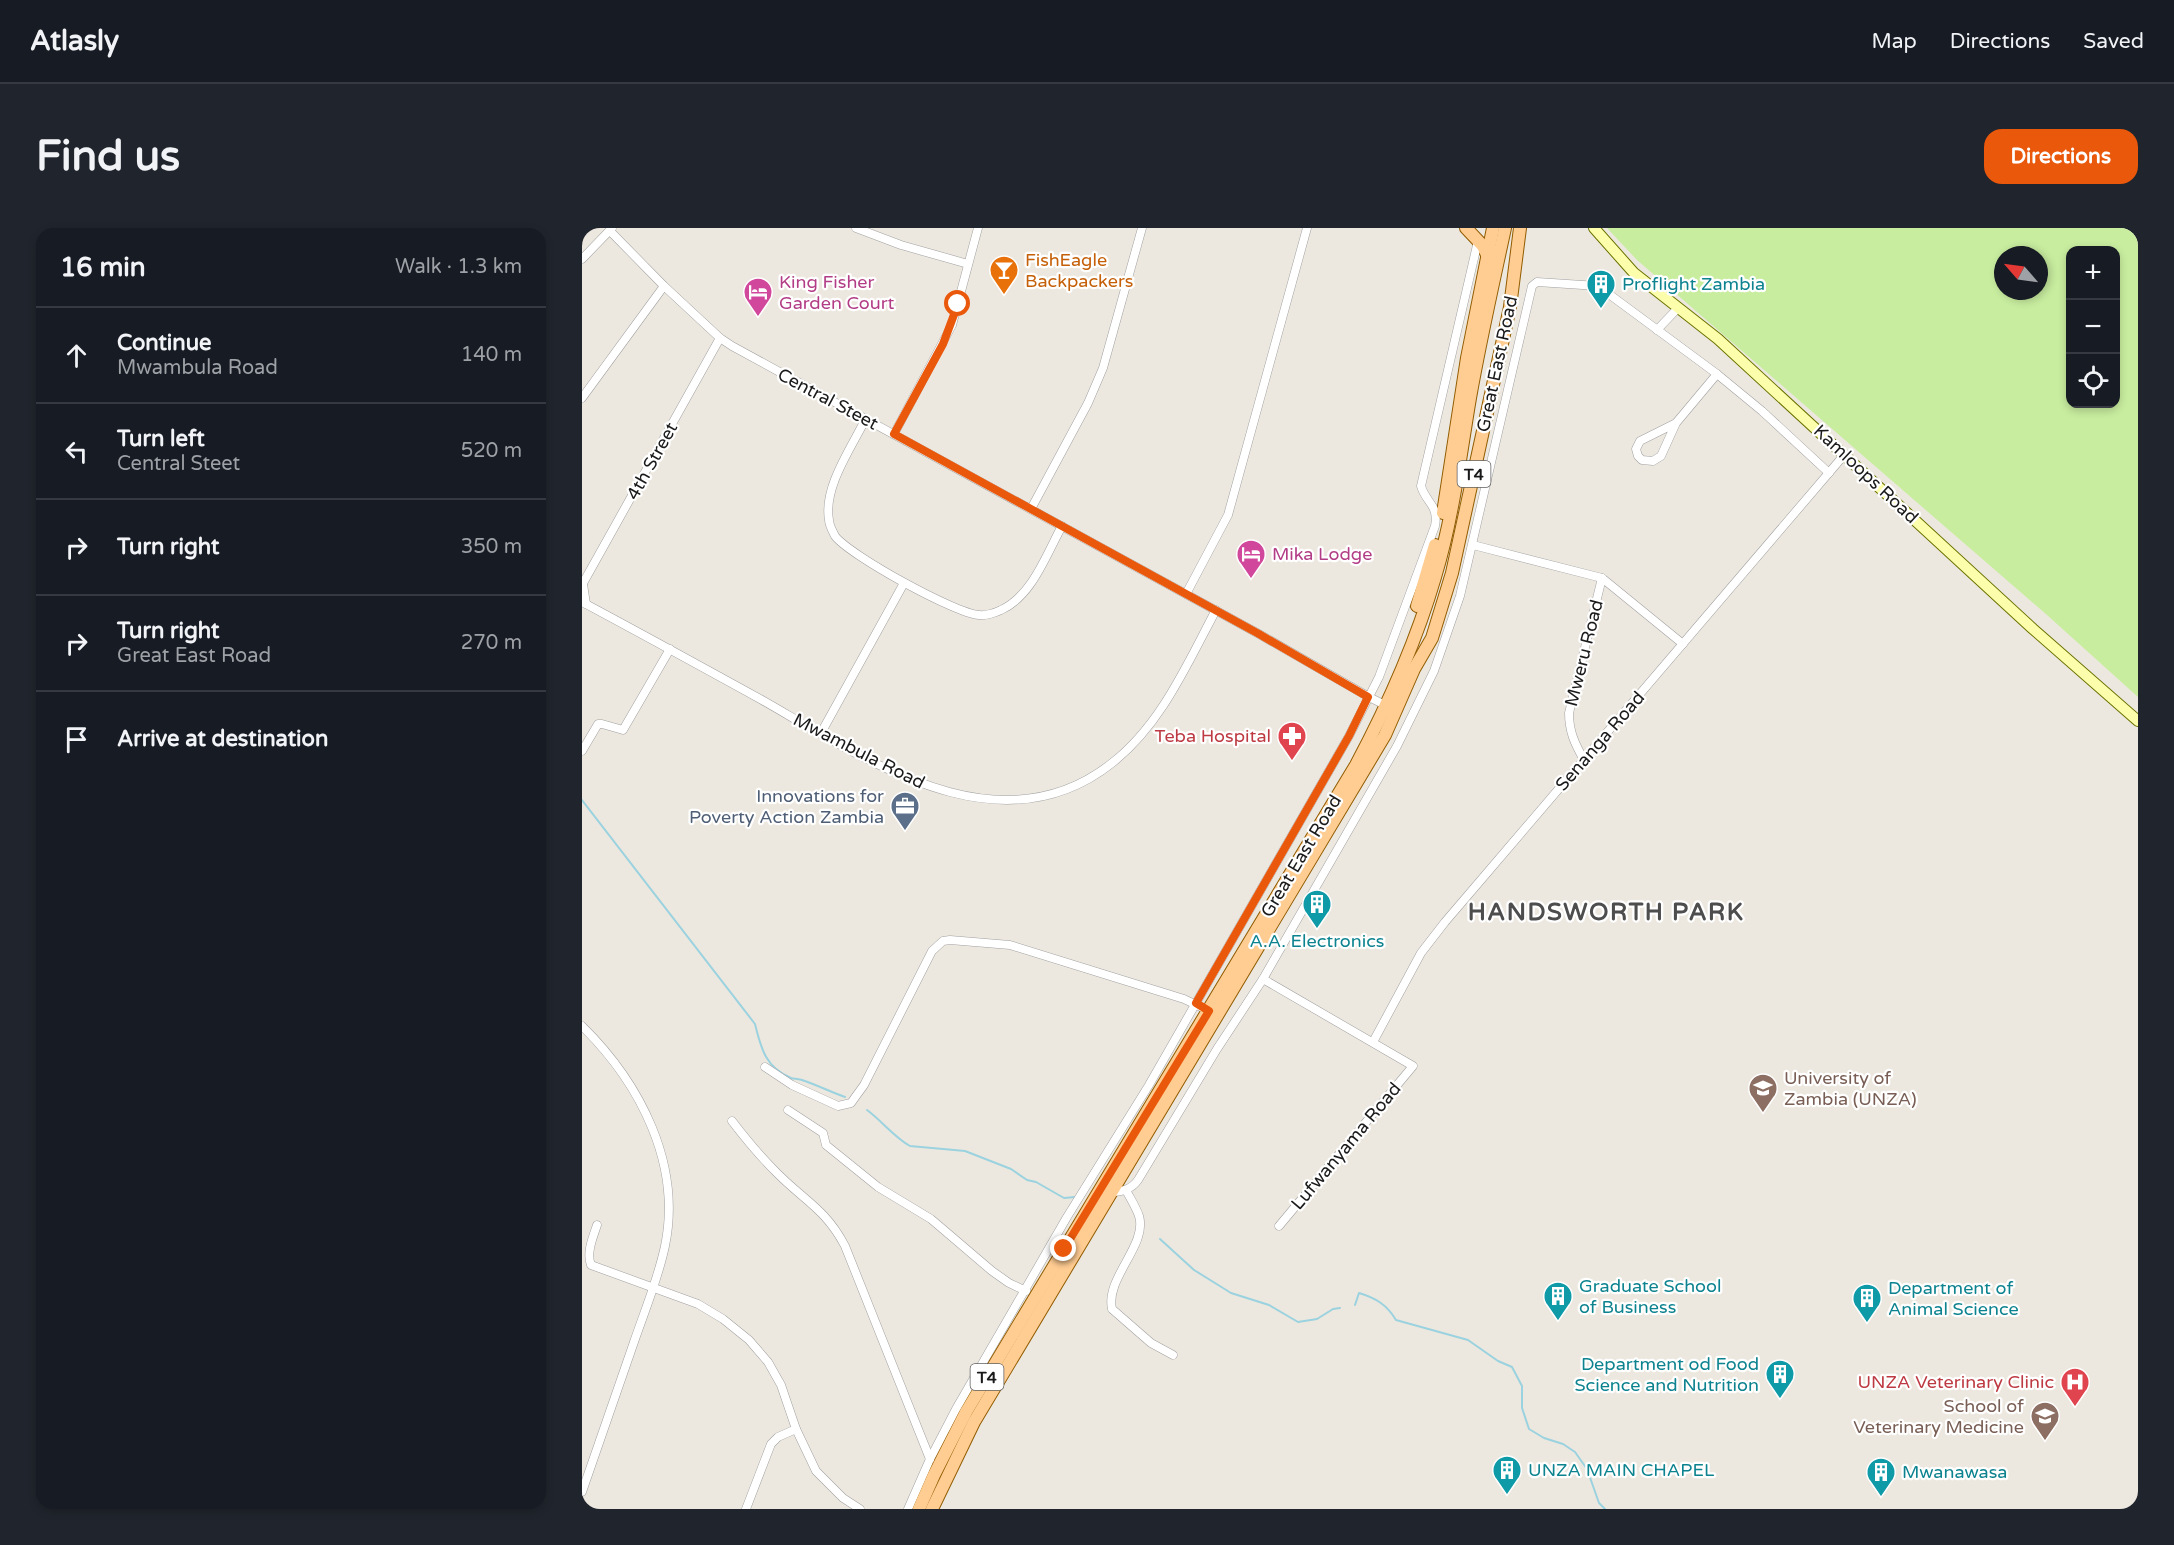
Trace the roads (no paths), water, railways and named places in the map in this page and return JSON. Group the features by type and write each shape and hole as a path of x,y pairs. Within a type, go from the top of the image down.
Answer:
{"main road":[{"path":"1466,228 1488,256"},
{"name":"Great East Road","path":"1409,667 1410,631 1441,527 1467,358 1493,228"},
{"name":"Great East Road","path":"1409,667 1436,576 1455,495 1470,396 1505,228"},
{"name":"Great East Road","path":"932,1509 974,1422 1343,808 1392,709 1443,578 1511,228"},
{"name":"Great East Road","path":"1409,667 1432,638 1445,600 1460,542 1510,307 1520,228"},
{"path":"1517,249 1528,228"},
{"name":"Kamloops Road","path":"1594,228 1623,263 1718,339 2033,629 2138,721"},
{"name":"Great East Road","path":"919,1509 966,1412 1392,709"}],"street":[{"path":"856,228 901,245 968,264"},
{"path":"894,434 952,325 978,228"},
{"path":"1030,509 1088,403 1103,368 1142,228"},
{"path":"1186,594 1228,515 1307,228"},
{"path":"582,259 611,229"},
{"name":"Central Steet","path":"611,229 664,286 720,338 1216,610 1368,697 1412,719"},
{"path":"908,1509 930,1459 956,1409 1067,1217 1196,1003 1349,736 1395,637 1435,526 1436,510 1421,486 1478,241"},
{"path":"1110,1193 1133,1187 1138,1180 1217,1049 1263,979 1412,719 1449,631 1473,545 1532,286 1537,282 1598,286 1717,374 1762,411 1829,473"},
{"path":"582,398 664,286"},
{"path":"1658,330 1678,308"},
{"name":"4th Street","path":"584,603 582,584 720,338"},
{"path":"1676,423 1640,441 1636,449 1638,456 1648,462 1661,456 1676,423 1717,374"},
{"path":"866,418 833,483 828,501 829,521 835,536 847,548 904,583 963,612 981,616 1001,610 1019,598 1032,581 1062,526"},
{"name":"Senanga Road","path":"1373,1042 1421,953 1845,454"},
{"path":"1473,545 1602,578 1683,644"},
{"name":"Mweru Road","path":"1584,760 1572,739 1569,713 1602,578"},
{"path":"821,734 904,583"},
{"name":"Mwambula Road","path":"584,603 898,775 949,793 1002,800 1034,798 1061,792 1088,780 1138,740 1159,713 1216,610"},
{"path":"582,751 598,724 623,730 670,649"},
{"path":"765,1067 792,1084 838,1106 851,1103 864,1085 932,951 943,940 988,941 1010,945 1196,1003 1209,1011"},
{"path":"1263,979 1373,1042"},
{"path":"582,1026 618,1068 650,1120 661,1152 667,1181 669,1215 665,1247 653,1287 582,1492"},
{"name":"Lufwanyama Road","path":"1279,1226 1413,1066 1373,1042"},
{"path":"788,1110 823,1133 826,1145 878,1187 931,1219 992,1271 1009,1283 1026,1290"},
{"path":"732,1121 776,1173 819,1209 835,1227 845,1246 930,1459"},
{"path":"1126,1190 1139,1216 1141,1229 1114,1287 1110,1301 1112,1309 1151,1343 1173,1355"},
{"path":"597,1225 589,1251 588,1259 591,1265 698,1304 723,1319 748,1340 768,1362 781,1386 796,1429 816,1471 843,1498 860,1509"},
{"path":"746,1509 765,1454 771,1444 778,1437 796,1429"}],"waterway":[{"path":"582,800 755,1024 762,1049 775,1068 791,1078 803,1080 845,1097"},
{"path":"867,1110 910,1146 965,1151 1011,1169 1027,1180 1036,1182 1064,1198 1075,1197"},
{"path":"1160,1239 1194,1270 1231,1293 1269,1305 1298,1322 1317,1319 1333,1309 1340,1308"},
{"path":"1355,1305 1359,1293 1365,1295 1385,1306 1396,1320 1468,1340 1498,1361 1512,1367 1522,1386 1522,1408 1529,1429 1575,1452 1587,1469 1599,1503 1605,1509"}],"place":[{"name":"FishEagle Backpackers","path":"1004,296"},
{"name":"Proflight Zambia","path":"1601,310"},
{"name":"King Fisher Garden Court","path":"758,318"},
{"name":"Mika Lodge","path":"1251,580"},
{"name":"Teba Hospital","path":"1292,762"},
{"name":"Innovations for Poverty Action Zambia","path":"905,832"},
{"name":"A.A. Electronics","path":"1317,930"},
{"name":"University of Zambia (UNZA)","path":"1763,1114"},
{"name":"Graduate School of Business","path":"1558,1322"},
{"name":"Department of Animal Science","path":"1867,1324"},
{"name":"Department od Food Science and Nutrition","path":"1780,1400"},
{"name":"UNZA Veterinary Clinic","path":"2075,1408"},
{"name":"School of Veterinary Medicine","path":"2045,1442"},
{"name":"UNZA MAIN CHAPEL","path":"1507,1496"},
{"name":"Mwanawasa","path":"1881,1498"}],"district":[{"name":"HANDSWORTH PARK","path":"1606,912"}]}
